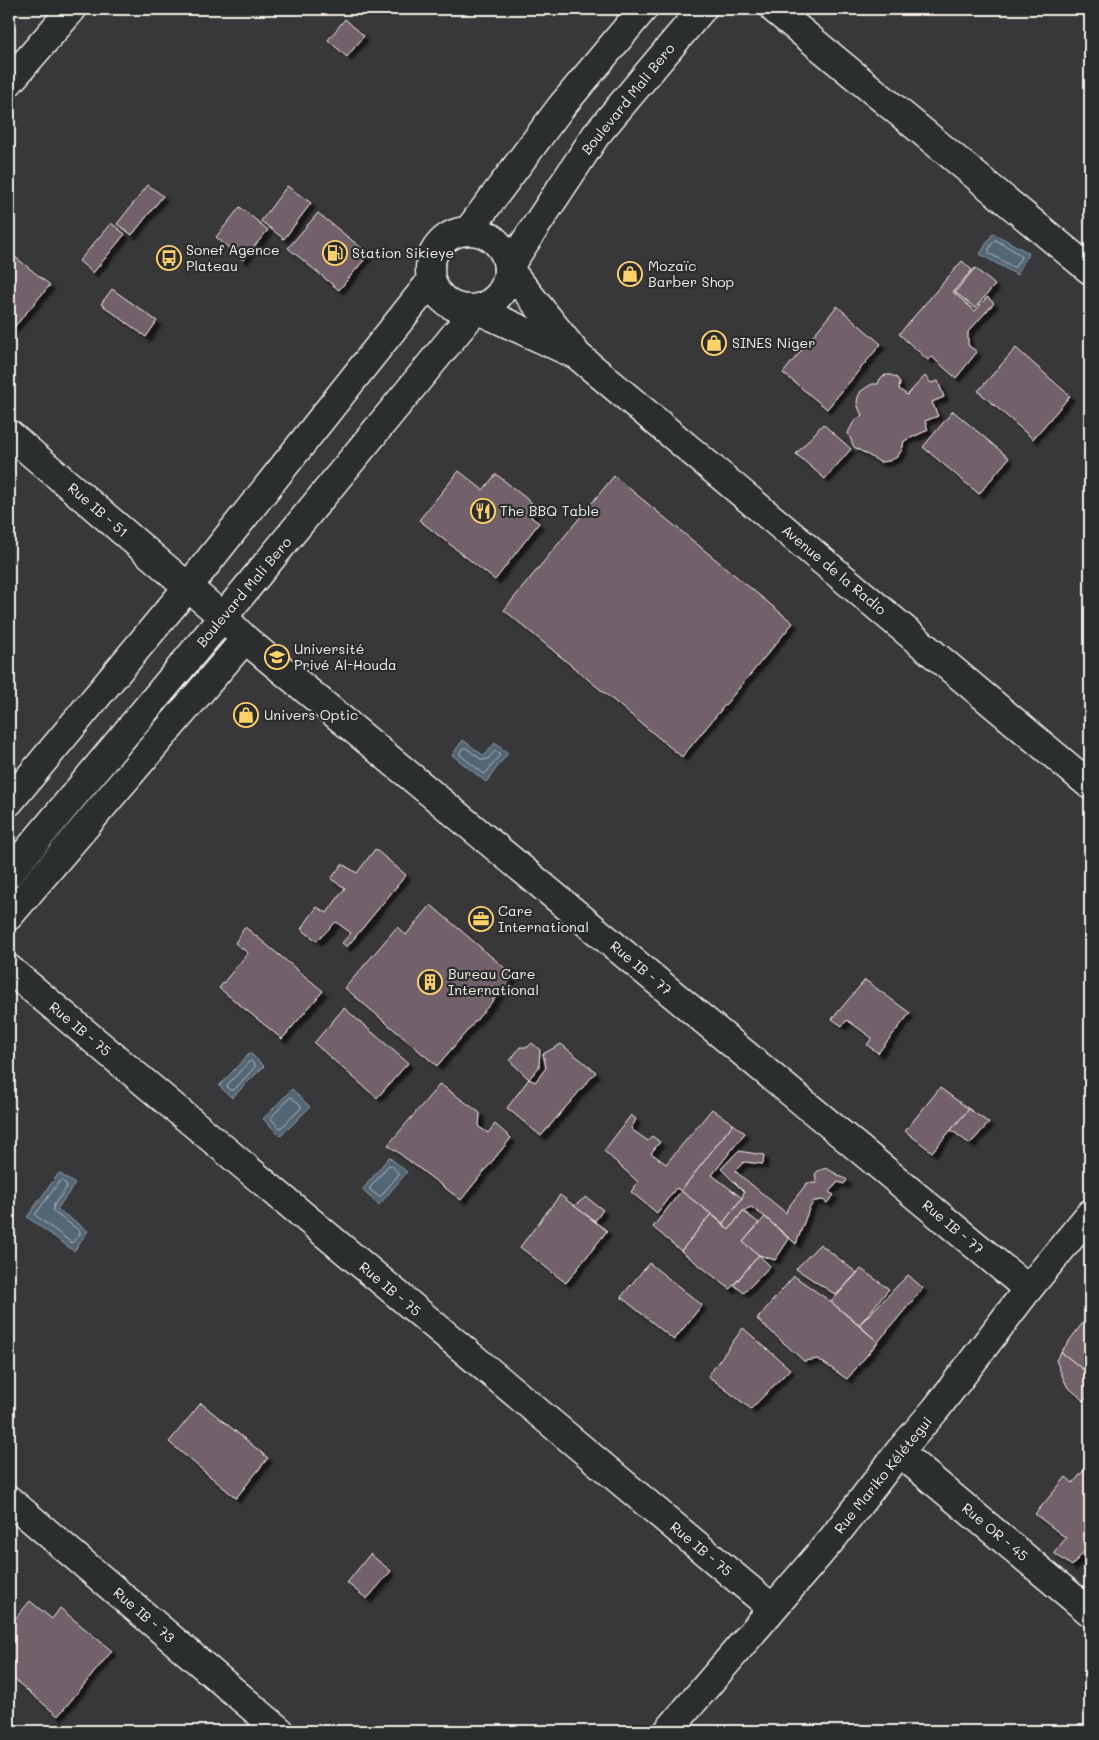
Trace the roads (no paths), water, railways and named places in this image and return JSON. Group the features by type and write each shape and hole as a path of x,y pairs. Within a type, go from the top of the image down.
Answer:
{"street":[{"path":"9,82 72,9"},
{"path":"468,231 561,107 643,9"},
{"name":"Boulevard Mali Bero","path":"508,268 596,135 702,9"},
{"path":"774,9 1090,270"},
{"path":"468,231 480,233 491,238 505,256 508,268 506,282 499,294 489,304 476,309 462,309 448,304 438,294 431,281 430,267 434,254 442,242 454,234 468,231"},
{"name":"Avenue de la Radio","path":"508,268 578,356 1090,785"},
{"path":"10,799 188,587 431,281"},
{"name":"Boulevard Mali Bero","path":"9,873 223,617 476,309"},
{"name":"Avenue de la Radio","path":"476,309 578,356"},
{"name":"Rue IB - 51","path":"9,434 188,587"},
{"name":"Rue IB - 77","path":"188,587 245,639 1028,1289"},
{"path":"9,916 245,639"},
{"name":"Rue IB - 75","path":"9,969 772,1608"},
{"name":"Rue Mariko Kélétegui","path":"668,1731 833,1538 936,1409 1028,1289 1090,1214"},
{"name":"Rue OR - 45","path":"900,1452 1090,1612"},
{"name":"Rue IB - 73","path":"9,1500 280,1731"}],"water":[{"path":"993,233 1029,253 1017,275 980,254"},
{"path":"463,740 484,756 495,743 508,753 486,782 452,755"},
{"path":"250,1053 264,1066 232,1098 219,1086"},
{"path":"292,1089 310,1107 281,1136 263,1119"},
{"path":"389,1157 407,1172 379,1205 362,1190"},
{"path":"59,1173 75,1184 57,1209 88,1231 74,1251 27,1217"}],"place":[{"name":"Station Sikieye","path":"335,253"},
{"name":"Sonef Agence Plateau","path":"169,258"},
{"name":"Mozaïc Barber Shop","path":"630,274"},
{"name":"SINES Niger","path":"714,343"},
{"name":"The BBQ Table","path":"483,511"},
{"name":"Université Privé Al-Houda","path":"277,657"},
{"name":"Univers Optic","path":"246,715"},
{"name":"Care International","path":"481,919"},
{"name":"Bureau Care International","path":"430,982"}]}
